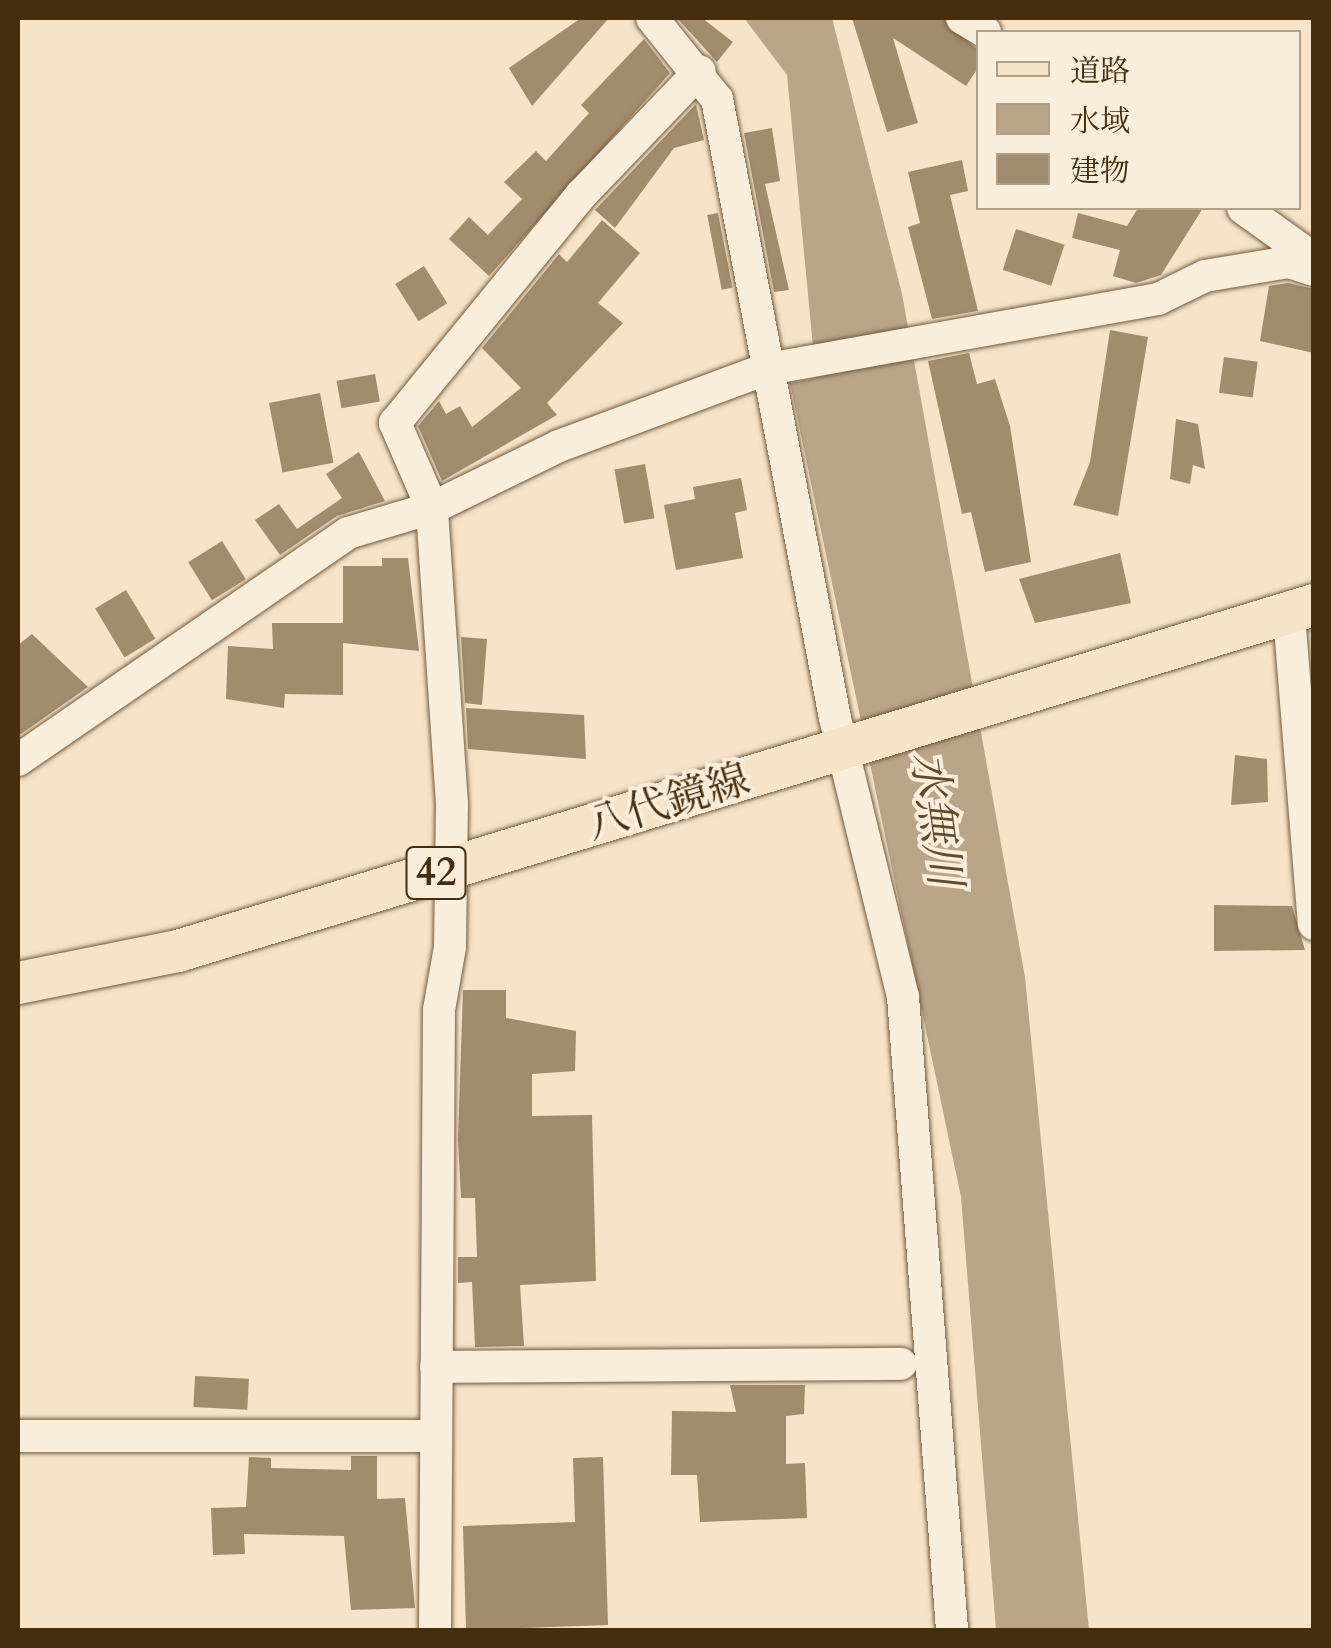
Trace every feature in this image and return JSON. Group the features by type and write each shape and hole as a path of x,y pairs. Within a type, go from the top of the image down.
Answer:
{"main road":[{"name":"八代鏡線","path":"18,984 178,951 1301,610"}],"street":[{"path":"652,18 700,71 717,100 764,370 903,996 952,1630"},
{"path":"435,1630 433,1436 449,869 432,508 395,424 582,194 700,71"},
{"path":"1246,210 1314,258"},
{"path":"18,760 348,534 432,508 559,446 764,370 920,346 1158,298 1205,276 1289,262 1314,270"},
{"path":"1301,610 1314,924"},
{"path":"436,1368 901,1364"},
{"path":"18,1436 433,1436"}],"water":[{"name":"水無川","path":"744,18 832,18 902,294 1025,977 1089,1630 996,1630 961,1197 790,383 816,378 787,75"}],"building":[{"path":"581,18 609,18 532,106 509,68"},
{"path":"677,18 702,18 733,42 717,62"},
{"path":"852,18 942,18 976,48 976,71 966,86 893,38 918,123 887,132"},
{"path":"644,39 670,73 489,276 449,239 469,217 488,235 522,199 504,182 536,151 546,161 589,113 581,105"},
{"path":"696,104 704,140 674,148 615,228 595,210"},
{"path":"772,128 780,181 765,184 789,290 774,292 744,133"},
{"path":"962,160 968,191 950,195 978,311 932,319 908,227 920,223 908,172"},
{"path":"1137,210 1202,210 1161,275 1136,283 1113,276 1120,250 1072,238 1078,213 1127,226"},
{"path":"718,213 733,288 722,290 707,215"},
{"path":"602,220 640,253 598,303 623,323 547,403 557,415 442,481 418,426 439,401 446,414 460,406 472,427 521,388 482,348 559,254 567,262"},
{"path":"1016,229 1065,245 1051,286 1003,270"},
{"path":"424,266 447,303 418,321 395,284"},
{"path":"1288,283 1314,289 1314,353 1260,341 1269,286"},
{"path":"1110,330 1148,337 1118,516 1073,505 1090,462"},
{"path":"969,353 977,384 995,379 1010,426 1031,562 985,572 971,512 962,514 928,361"},
{"path":"1224,357 1258,362 1253,397 1219,393"},
{"path":"375,374 380,402 341,408 337,381"},
{"path":"320,393 334,463 283,473 269,403"},
{"path":"1176,419 1198,424 1205,469 1193,465 1190,484 1170,479"},
{"path":"359,452 385,501 337,516 280,555 255,520 279,504 297,529 342,498 326,474"},
{"path":"645,464 655,518 624,524 614,469"},
{"path":"741,478 747,510 735,513 743,558 676,570 664,505 695,499 693,487"},
{"path":"222,541 246,579 212,600 188,562"},
{"path":"1120,553 1131,603 1035,623 1019,579"},
{"path":"382,558 408,558 419,651 343,643 343,695 285,694 284,708 226,699 228,646 273,649 272,623 343,623 343,566 382,566"},
{"path":"126,590 155,639 124,657 95,609"},
{"path":"32,634 88,687 18,736 18,645"},
{"path":"461,637 487,639 482,705 465,703"},
{"path":"466,708 584,715 586,759 468,749"},
{"path":"1235,755 1267,759 1268,802 1231,805"},
{"path":"1214,905 1292,906 1305,950 1214,951"},
{"path":"463,990 506,990 506,1018 576,1031 575,1071 532,1074 532,1116 592,1115 596,1281 520,1285 524,1346 475,1347 472,1282 458,1283 458,1257 477,1257 475,1198 461,1198 458,1140"},
{"path":"195,1376 249,1379 247,1410 193,1407"},
{"path":"730,1385 805,1385 804,1414 786,1416 786,1464 805,1463 807,1518 700,1522 697,1475 671,1475 672,1411 736,1412"},
{"path":"351,1456 377,1456 377,1499 405,1498 415,1608 351,1610 344,1536 244,1534 245,1554 213,1555 211,1508 246,1507 249,1457 271,1458 271,1468 351,1470"},
{"path":"603,1457 608,1625 466,1630 463,1526 575,1522 573,1458"}]}
